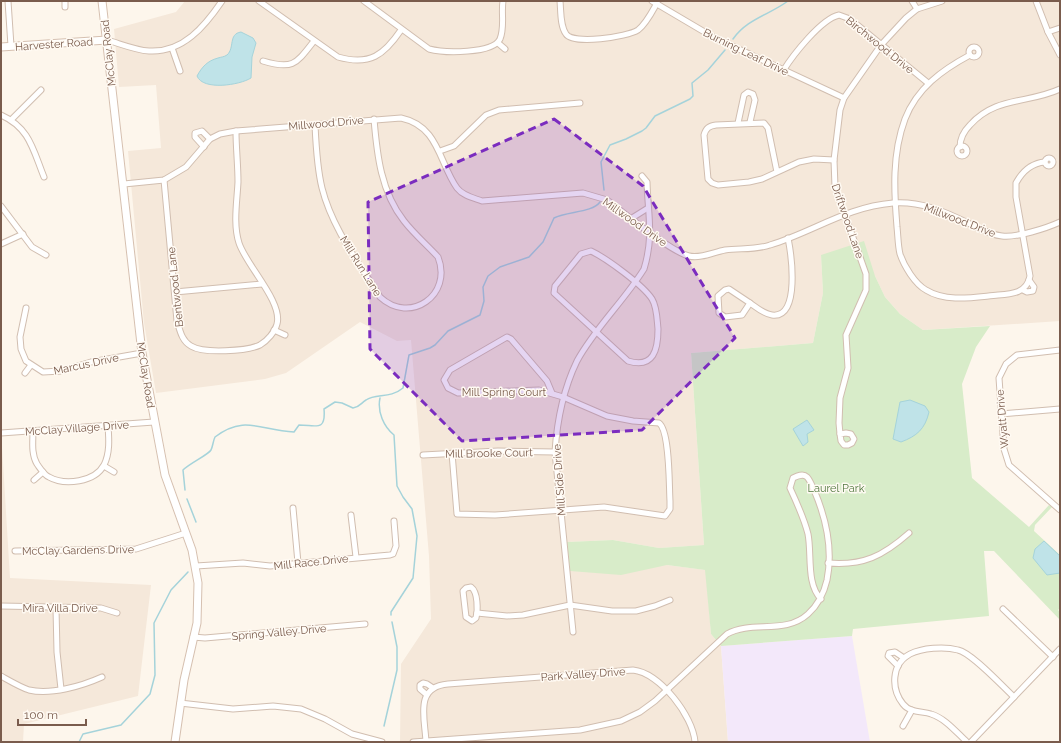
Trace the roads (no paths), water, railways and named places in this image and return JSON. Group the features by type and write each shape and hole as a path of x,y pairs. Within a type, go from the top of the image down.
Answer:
{"main road":[{"name":"McClay Road","path":"102,1 142,353 165,475 196,566 199,597 194,637 180,703 175,742"},
{"name":"Harvester Road","path":"1,47 107,40"}],"street":[{"path":"8,1 11,46"},
{"path":"65,1 65,7"},
{"path":"107,40 151,51 172,48 193,36 206,24 222,1"},
{"path":"258,1 338,57 351,60 364,59 381,54 389,47 401,30"},
{"path":"368,2 401,30 429,49 442,52 491,48 498,43 501,37 503,1"},
{"path":"560,1 563,27 566,34 571,39 583,40 627,35 638,30 649,17 655,2"},
{"path":"912,1 917,9"},
{"name":"Driftwood Lane","path":"840,434 840,398 848,368 846,336 866,287 866,274 835,187 834,160 840,110 844,98 881,45 906,18 917,9 942,1"},
{"path":"1036,1 1048,32 1060,55"},
{"name":"Burning Leaf Drive","path":"655,2 713,37 783,71 844,98"},
{"name":"Birchwood Drive","path":"783,71 794,52 830,18 836,16 847,17 928,84"},
{"path":"1048,32 1060,28"},
{"path":"263,61 275,65 292,64 298,61 314,41"},
{"path":"498,43 505,48"},
{"path":"172,48 180,71"},
{"path":"970,55 946,68 928,84 905,119 897,156 894,181 900,252 906,267 925,290 937,295 968,298 1014,293 1023,290 1027,292 1033,291 1034,286 1029,280"},
{"path":"960,147 966,130 986,111 1005,103 1038,98 1060,89"},
{"path":"11,120 41,90"},
{"path":"738,123 744,95 748,92 753,94 755,100 750,122"},
{"path":"440,151 454,146 486,115 499,110 580,103"},
{"path":"1,115 11,120 23,130 30,140 44,177"},
{"name":"Millwood Drive","path":"210,139 220,134 236,130 374,119 401,118 412,120 425,131 440,151 458,188 470,197 482,201 583,194 607,200 675,251 695,257 729,250 757,248 788,238 844,214 872,205 895,203 921,204 941,210 994,234 1009,237 1060,222"},
{"name":"Mill Run Lane","path":"315,124 317,161 322,189 341,233 380,297 387,304 397,308 413,308 430,298 437,291 441,280 441,264 438,257 404,220 387,191 381,172 374,119"},
{"path":"777,172 768,128 764,123 750,122 713,126 706,130 704,136 708,179 712,183 718,185 749,182 777,172 799,162 814,159 834,160"},
{"path":"236,130 238,182 237,232 239,243 248,262 276,309 278,320 274,330 285,335"},
{"path":"124,184 164,180 186,167 204,147 210,139 202,131 195,133 195,137 204,147"},
{"path":"1023,290 1029,280 1030,269 1016,182 1026,170 1038,163 1045,162"},
{"name":"Mill Side Drive","path":"573,632 555,452 556,425 563,397 578,361 644,270 649,252 651,233 647,182 642,176"},
{"name":"Bentwood Lane","path":"164,180 177,321 181,336 190,346 201,351 234,349 258,345 265,341 274,330"},
{"path":"1,206 32,247 46,254"},
{"path":"632,218 648,208"},
{"path":"1,244 23,234"},
{"path":"750,304 742,315 725,317 719,313 718,296 725,290 729,290 750,304 773,316 782,313 787,308 793,281 788,238"},
{"path":"591,251 636,283 646,290 653,300 656,309 658,342 655,354 649,360 639,363 628,361 554,293 555,286 581,254 591,251"},
{"path":"175,292 262,284"},
{"path":"25,373 31,365 26,361 21,349 20,337 26,308"},
{"name":"Mill Spring Court","path":"552,393 547,381 511,339 507,337 450,370 444,380 448,388 458,393 539,390 552,393 607,416 633,421 659,423 663,426 666,437 670,505 668,514 665,516 604,507 561,510"},
{"name":"Wyatt Drive","path":"1059,507 1009,465 1004,449 998,378 1009,360 1022,354 1060,350"},
{"name":"Marcus Drive","path":"31,365 43,372 62,371 91,362 142,353"},
{"path":"1001,414 1060,409"},
{"name":"McClay Village Drive","path":"1,433 154,422"},
{"path":"33,430 34,456 47,477 56,480 76,481 96,474 104,466 108,455 108,426"},
{"name":"Mill Brooke Court","path":"423,455 498,451 555,452"},
{"path":"452,453 457,514 495,515 561,510"},
{"path":"104,466 114,472"},
{"path":"34,480 43,472"},
{"path":"413,742 484,740 601,726 621,721 640,712 666,691 727,634 740,628 789,625 807,615 821,599 827,579 827,532 820,506 807,477 797,476 790,482 790,488 804,522 809,542 813,589 821,599"},
{"path":"293,508 298,563"},
{"path":"352,515 356,557"},
{"name":"Mill Race Drive","path":"196,566 243,563 264,567 393,554 396,546 394,521"},
{"name":"McClay Gardens Drive","path":"15,551 136,550 186,533"},
{"path":"828,563 863,562 876,558 893,547 909,533"},
{"path":"466,588 474,589 477,613 476,618 472,621 466,617 463,591 466,588"},
{"path":"477,613 507,616 523,615 570,605 612,611 636,611 670,600"},
{"name":"Mira Villa Drive","path":"1,606 101,608 117,613"},
{"path":"56,608 57,652 61,689"},
{"path":"1003,609 1053,657"},
{"name":"Spring Valley Drive","path":"194,637 205,638 365,624"},
{"path":"967,742 938,716 912,710 904,705 895,688 894,680 898,666 904,658 924,649 957,649 968,655 1014,697"},
{"path":"971,742 1060,649"},
{"path":"898,666 889,658 889,653 895,652 904,658"},
{"name":"Park Valley Drive","path":"426,741 423,707 427,695 420,689 420,685 427,684 433,688 448,684 633,670 650,675 666,691 689,719 695,742"},
{"path":"1,676 28,690 39,691 80,686 102,676"},
{"path":"427,695 433,688"},
{"path":"180,703 233,709 273,706 301,709 325,719 352,734 382,742"},
{"path":"903,726 912,710"}],"water":[{"path":"241,32 253,38 256,43 252,57 251,78 239,83 222,85 206,84 201,81 197,76 203,67 214,59 227,55 231,49 234,35"},
{"path":"910,400 925,406 929,412 920,431 901,442 893,439 900,402"},
{"path":"807,420 814,430 807,434 808,442 803,446 793,429"},
{"path":"1044,541 1060,556 1060,573 1047,575 1033,558 1035,549"}],"waterway":[{"path":"733,39 739,32 752,22 788,1"},
{"path":"604,190 601,162 610,145 642,131 655,116 690,99 693,96 692,83 708,70 725,50"},
{"path":"185,490 183,470 209,452 212,448 215,437 226,430 235,426 244,425 294,432 299,425 319,426 323,421 324,409 335,402 342,403 353,408 359,406 370,398 393,394 403,388 409,355 430,348 435,345 448,331 480,315 484,301 483,287 488,276 500,267 529,257 543,242 554,218 591,208 600,202"},
{"path":"380,398 380,414 387,428 394,435 397,486 412,509 417,536 413,578 391,612 391,615"},
{"path":"187,499 196,522"},
{"path":"79,742 83,734 121,725 150,694 155,675 154,623 171,590 188,572"},
{"path":"384,726 397,670 397,647 392,622"}],"park label":[{"name":"Laurel Park","path":"836,488"}]}
